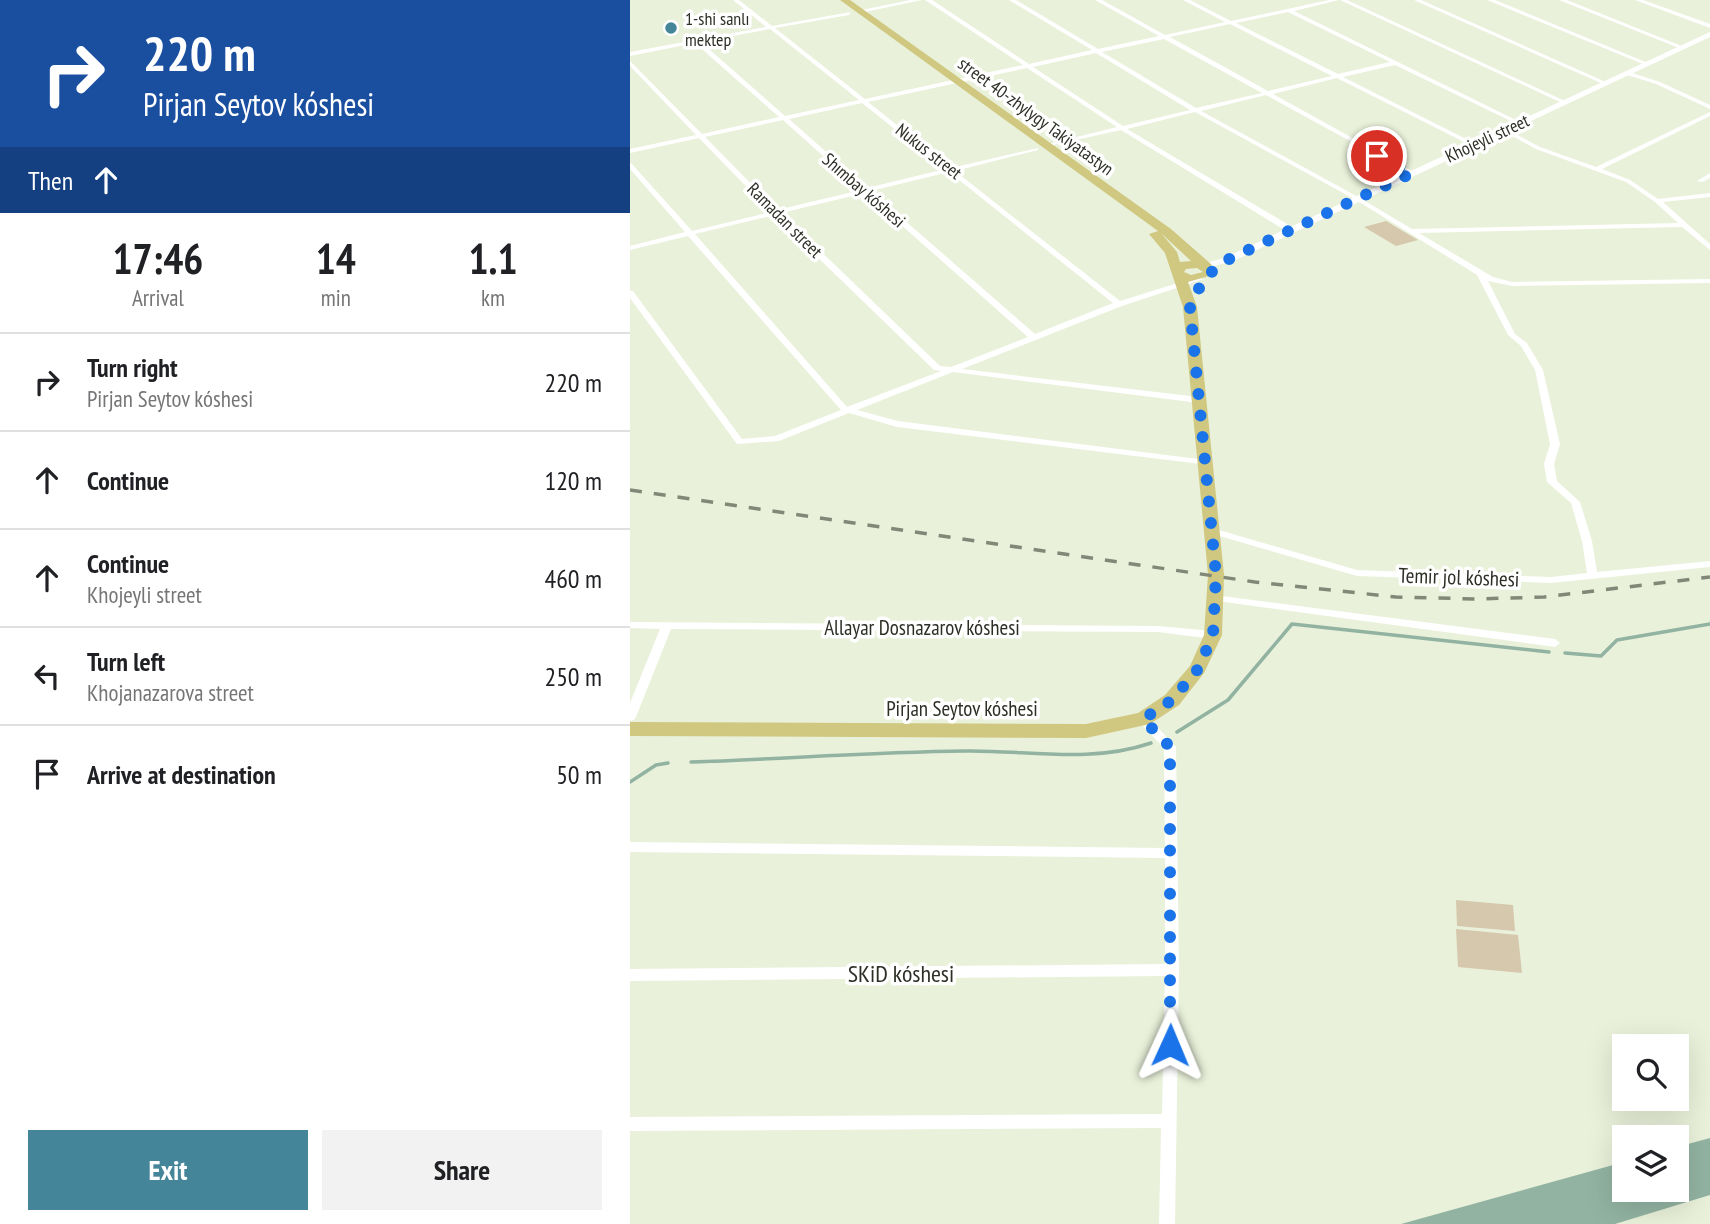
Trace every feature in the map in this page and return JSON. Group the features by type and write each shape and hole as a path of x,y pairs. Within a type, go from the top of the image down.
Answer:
{"main road":[{"name":"street 40-zhylygy Takiyatastyn","path":"832,0 855,12 1164,240"},
{"name":"street 40-zhylygy Takiyatastyn","path":"844,0 855,12"},
{"name":"street 40-zhylygy Takiyatastyn","path":"1041,148 1167,232 1204,274"},
{"name":"Pirjan Seytov kóshesi","path":"630,729 1086,731 1143,719 1172,700 1198,669 1213,635 1216,575 1190,307 1164,240"},
{"path":"1179,276 1187,264 1204,274 1190,307"}],"street":[{"name":"Nukus street","path":"736,0 1119,304"},
{"path":"630,54 919,0"},
{"path":"928,0 1122,128 1291,230"},
{"path":"1012,0 1195,110 1359,199 1480,273 1512,284 1710,281"},
{"path":"1098,0 1412,173"},
{"path":"1186,0 1474,145"},
{"path":"630,151 1336,0"},
{"path":"1343,0 1564,102"},
{"path":"1417,0 1605,83"},
{"path":"1490,0 1645,64"},
{"path":"1562,0 1681,47"},
{"path":"1638,0 1710,26"},
{"path":"1288,10 1519,123"},
{"name":"Khojeyli street","path":"1204,274 1227,260 1710,34"},
{"name":"Shımbay kóshesi","path":"696,41 1033,337"},
{"name":"Ramadan street","path":"630,63 775,212 937,368 945,371"},
{"path":"630,248 1394,63"},
{"path":"1626,73 1658,83 1710,107"},
{"path":"1599,169 1710,114"},
{"path":"1504,130 1538,148 1628,181 1657,201 1710,248"},
{"path":"630,165 844,409 897,424 1206,463"},
{"path":"1700,181 1710,175"},
{"path":"1657,201 1710,195"},
{"path":"1411,231 1685,225"},
{"path":"1700,238 1710,237"},
{"path":"1480,273 1512,335 1524,345 1539,370 1556,444 1549,464 1552,482 1574,502 1587,541 1592,576"},
{"path":"630,293 740,442 776,439 844,409 1119,304 1179,276"},
{"path":"945,371 975,372 1199,400"},
{"name":"Temir jol kóshesi","path":"1212,531 1357,573 1551,580 1710,564"},
{"path":"1214,598 1555,643"},
{"name":"Allayar Dosnazarov kóshesi","path":"630,625 1158,629 1213,635"},
{"path":"630,717 667,625"},
{"path":"1143,719 1170,747 1172,970 1167,1224"},
{"path":"630,847 1170,853"},
{"name":"SKiD kóshesi","path":"630,975 1172,970"},
{"path":"630,1124 1169,1121"}],"shaded area":[{"path":"1386,221 1418,240 1396,246 1364,227"},
{"path":"1456,900 1513,905 1515,931 1457,926"},
{"path":"1456,929 1518,935 1522,973 1458,967"},
{"path":"1710,1138 1710,1195 1689,1201 1689,1144"},
{"path":"1612,1165 1612,1202 1687,1202 1615,1224 1401,1224"}],"waterway":[{"path":"1177,732 1228,700 1292,624 1549,652"},
{"path":"1565,653 1601,656 1617,640 1710,624"},
{"path":"691,762 931,752 1082,754 1105,753 1151,743"},
{"path":"630,782 656,765 668,763"}],"railway":[{"path":"630,490 1255,582 1396,597 1544,597 1710,577"}],"place":[{"name":"1-shi sanlı mektep","path":"671,28"}],"route":[{"path":"1170,1045 1170,747 1143,719 1172,700 1198,669 1213,635 1216,575 1190,307 1204,278 1227,260 1412,173 1377,156"}]}
